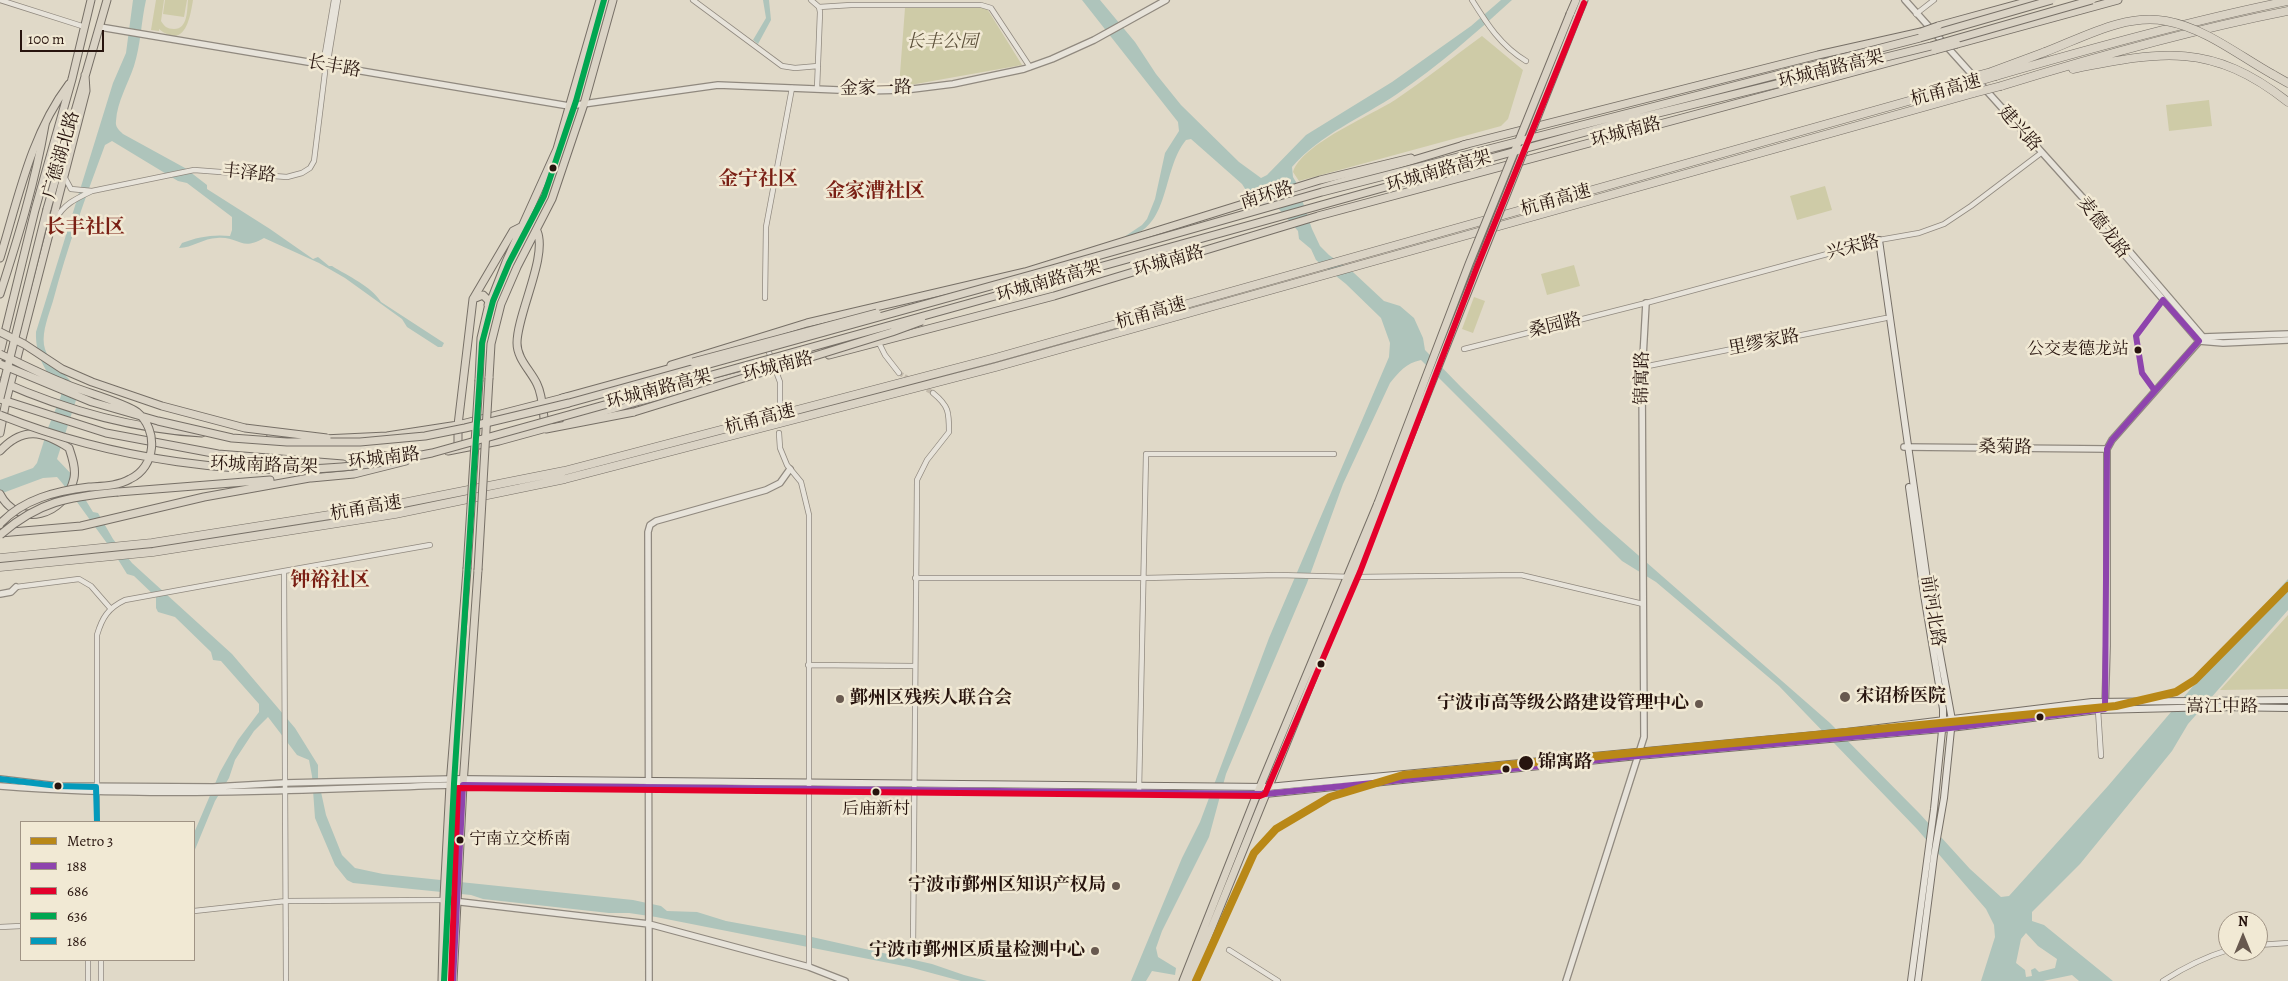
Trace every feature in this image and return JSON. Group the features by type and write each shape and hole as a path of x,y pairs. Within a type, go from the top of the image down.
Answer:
{"highway":[{"name":"杭甬高速","path":"0,558 152,544 393,505 564,471 996,358 1904,103 1967,81 2228,13 2288,1"},
{"name":"杭甬高速","path":"0,567 153,552 395,514 565,480 996,367 2027,78 2232,22 2288,11"},
{"path":"1993,74 2116,25 2138,21 2165,20 2186,26 2214,39 2288,83"},
{"path":"2027,78 2128,58 2160,55 2188,56 2219,62 2243,72 2265,84 2288,102"}],"main road":[{"name":"广德湖北路","path":"0,354 31,208 72,80 91,0"},
{"name":"广德湖北路","path":"2,399 47,209 107,0"},
{"path":"442,981 450,782 468,568 480,338 488,308 506,262 557,150 600,0"},
{"path":"453,981 463,782 491,344 501,304 552,199 584,104 613,0"},
{"path":"1574,16 1576,0"},
{"path":"1190,981 1574,16 1584,0"},
{"name":"环城南路","path":"1320,180 1818,55 1921,32 2033,0"},
{"name":"环城南路高架","path":"0,364 92,402 158,422 222,436 286,442 360,442 425,436 510,417 958,296 1322,192 1920,38 2052,0"},
{"name":"环城南路高架","path":"0,415 66,439 114,452 200,464 281,470 328,468 362,465 432,453 1622,122 1931,46 2092,0"},
{"name":"环城南路","path":"1318,216 2118,0"},
{"path":"0,433 2,399 11,386 86,91 85,75"},
{"path":"0,258 29,161 54,104 72,80"},
{"path":"0,294 31,208 45,125"},
{"path":"1149,242 1467,144"},
{"name":"南环路","path":"1215,212 1320,180"},
{"name":"环城南路","path":"11,386 74,408 165,431 263,438 322,439 387,436 458,425 542,404 807,323 1026,272 1215,212"},
{"name":"南环路","path":"1272,231 1318,216"},
{"path":"458,449 458,425 473,299 513,231 524,226"},
{"path":"537,231 539,236 534,276 521,318 517,344 521,357 538,386 546,429 634,412 892,332 968,304"},
{"name":"环城南路","path":"2,399 106,433 218,454 344,464 458,449 546,429 640,401 878,343 1054,296 1272,231"},
{"name":"前河北路","path":"1877,240 1886,318 1929,594 1952,724 1944,798 1931,854 1910,981"},
{"name":"前河北路","path":"1877,240 1906,447 1924,595 1943,709 1918,981"},
{"path":"525,252 537,257"},
{"path":"473,299 483,295 489,301 488,308"},
{"path":"562,398 883,312 958,296"},
{"path":"0,332 24,344 62,369 92,382 162,406 245,428 360,442"},
{"path":"0,354 65,384 137,412 151,432 153,443 152,452 143,468 130,480 55,492 20,507 9,514 0,524"},
{"path":"0,381 11,386"},
{"path":"0,451 7,444 24,434 40,433 54,438 69,448 74,464 75,477 69,494 62,504 54,509 36,514 22,513 11,508 0,494"},
{"path":"0,534 15,522 37,509 73,496 354,474 432,453"},
{"path":"0,534 81,526 204,496 315,477"},
{"path":"1183,981 1258,790 1352,574"},
{"name":"嵩江中路","path":"1847,735 1943,721 1952,724 2218,699 2288,700"},
{"name":"嵩江中路","path":"450,782 1139,788 1267,791 1639,754 1847,735 1942,729 1952,724 2104,702 2288,708"},
{"name":"嵩江中路","path":"1139,788 1191,793 1231,794 1258,790"}],"street":[{"path":"0,0 85,27"},
{"name":"丰泽路","path":"92,191 194,170 286,177 302,173 310,168 314,161 334,0"},
{"name":"丰泽路","path":"325,68 338,0"},
{"path":"693,0 782,66 795,68 818,66"},
{"path":"811,0 819,8 818,89"},
{"name":"金家一路","path":"569,106 718,85 905,90 953,84 1030,67 1094,40 1166,0"},
{"path":"1472,0 1497,37 1515,54 1526,61"},
{"name":"建兴路","path":"1904,0 2074,190"},
{"path":"1916,14 1934,0"},
{"path":"819,8 851,2 981,5 990,8 1030,67"},
{"name":"长丰路","path":"100,27 325,68 569,106"},
{"path":"765,298 766,227 792,88"},
{"name":"兴宋路","path":"1646,303 1877,240 1919,233 1944,224 1971,206 2041,152"},
{"path":"64,175 71,189 92,191"},
{"name":"麦德龙路","path":"2074,190 2101,218 2201,339"},
{"path":"50,228 62,208 70,201 92,191"},
{"name":"桑园路","path":"1464,349 1646,303"},
{"name":"锦寓路","path":"1566,981 1644,738 1642,367 1646,303"},
{"path":"870,308 878,343 899,373"},
{"name":"里缪家路","path":"1642,367 1886,318"},
{"path":"2101,756 2101,709 2104,702 2107,646 2107,449 2112,440 2201,339 2288,334"},
{"path":"763,336 780,382 780,404"},
{"path":"2201,339 2288,340"},
{"path":"913,950 917,480 927,460 950,432 949,414 944,402 933,393"},
{"path":"779,433 780,448 790,470 801,482 809,515 809,967"},
{"name":"桑菊路","path":"1906,447 2107,449"},
{"path":"1139,788 1146,454 1334,454"},
{"path":"649,981 648,532 650,525 666,517 766,490 780,483 790,470"},
{"path":"97,821 97,635 101,621 111,609 125,600 430,544"},
{"path":"284,571 286,981"},
{"path":"915,578 1144,578 1352,574 1521,575 1643,604"},
{"path":"0,594 11,592 16,587 78,579 91,586 111,609"},
{"path":"808,665 915,666"},
{"path":"0,780 97,789 213,787 284,783 450,782"},
{"path":"0,786 200,792 330,789 450,782"},
{"path":"195,910 286,901 457,900 649,923 809,967 845,981"},
{"path":"0,927 20,926"},
{"path":"2268,944 2288,943"},
{"path":"1229,950 1278,981"},
{"path":"2164,981 2187,967 2218,953"},
{"path":"88,961 88,981"},
{"path":"101,961 101,981"}],"green space":[{"path":"156,0 164,0 161,21 166,27 174,29 182,26 187,14 188,0 193,0 188,23 180,34 175,36 168,35 159,29 159,31 151,30"},
{"path":"165,0 187,0 184,17 163,14"},
{"name":"长丰公园","path":"986,7 1022,65 899,87 905,8"},
{"path":"1482,36 1523,70 1508,119 1501,126 1299,181 1293,172 1309,151 1338,132 1395,100"},
{"path":"2209,100 2212,126 2169,131 2166,105"},
{"path":"1825,186 1832,210 1797,220 1790,196"},
{"path":"1574,265 1580,286 1547,295 1541,274"},
{"path":"1474,297 1485,301 1473,333 1462,329"},
{"path":"2288,615 2288,689 2220,690"}],"shaded area":[{"path":"133,0 146,0 136,58 117,114 117,127 123,134 185,168 207,185 207,189 313,259 318,257 329,266 359,282 377,296 381,302 444,343 442,347 438,347 407,327 402,319 345,278 319,263 264,238 250,244 245,244 231,239 212,238 179,248 182,243 200,238 218,235 230,236 232,217 187,183 178,181 112,141 105,145 84,203 64,261 45,328 44,345 46,353 71,381 78,394 57,459 77,480 78,493 85,499 93,512 98,513 113,539 132,563 232,654 295,728 318,765 318,778 326,815 342,855 355,868 383,874 633,900 661,906 667,911 697,912 726,921 803,935 932,964 987,981 961,981 909,967 656,917 353,883 347,880 335,865 315,818 309,760 297,755 268,717 254,731 235,760 229,778 215,801 195,850 195,831 220,772 238,740 259,712 259,704 221,661 213,660 211,652 175,617 158,612 156,597 134,576 127,574 114,553 57,477 43,478 0,494 0,480 33,468 37,463 61,396 61,392 40,357 36,332 113,83 126,53"},
{"path":"763,0 769,0 771,20 758,44 753,40 766,18"},
{"path":"1082,0 1100,0 1135,42 1156,74 1181,105 1239,162 1261,178 1267,175 1306,135 1392,82 1471,26 1501,0 1512,0 1471,37 1427,72 1397,94 1328,136 1303,155 1292,167 1293,177 1320,246 1354,273 1384,301 1400,306 1414,318 1423,338 1425,350 1461,387 1598,520 1830,723 1920,814 1970,869 2001,897 2009,896 2108,786 2223,651 2288,579 2288,610 2188,724 2172,751 2080,864 2032,912 2032,921 2044,925 2113,981 2079,981 2072,975 2043,981 1981,981 1995,937 1994,925 1986,909 1917,829 1779,686 1656,582 1622,561 1421,360 1407,366 1390,383 1343,484 1307,583 1226,774 1209,837 1162,931 1156,948 1158,957 1176,968 1175,975 1152,971 1146,981 1131,981 1182,858 1200,822 1269,638 1389,357 1390,343 1381,318 1346,284 1316,260 1311,249 1299,239 1298,231 1271,200 1251,198 1242,184 1191,139 1186,140 1178,153 1158,212 1150,224 1139,232 1124,237 1142,225 1147,219 1155,199 1165,153 1179,131 1178,122","holes":["2026,933 2038,946 2057,959 2055,968 2039,972 2035,968 2031,970 2032,976 2026,977 2025,970 2016,963 2021,939"]}],"tunnel":[{"path":"899,373 933,393"}],"metro line":[{"name":"3","path":"1196,981 1254,853 1276,829 1330,797 1403,775 2116,706 2176,692 2195,680 2288,586"}],"transit line":[{"name":"636","path":"444,981 454,784 482,343 493,301 509,263 544,196 576,101 604,0"},
{"name":"686","path":"451,981 458,788 1260,796 1265,794 1360,572 1477,267 1584,3"},
{"name":"188","path":"453,981 463,785 1265,794 1638,756 1942,729 2105,709 2107,449 2112,440 2199,341 2163,300 2136,336 2142,373 2155,391"},
{"name":"186","path":"0,779 58,786 96,787 97,821"}],"place":[{"name":"公交麦德龙站","path":"2138,350"},
{"name":"宋诏桥医院","path":"1845,697"},
{"name":"鄞州区残疾人联合会","path":"840,699"},
{"name":"宁波市高等级公路建设管理中心","path":"1699,704"},
{"name":"锦寓路","path":"1526,763"},
{"name":"后庙新村","path":"876,792"},
{"name":"宁南立交桥南","path":"460,840"},
{"name":"宁波市鄞州区知识产权局","path":"1116,886"},
{"name":"宁波市鄞州区质量检测中心","path":"1095,951"}],"district":[{"name":"金宁社区","path":"758,180"},
{"name":"金家漕社区","path":"875,192"},
{"name":"长丰社区","path":"85,228"},
{"name":"钟裕社区","path":"330,581"}]}
